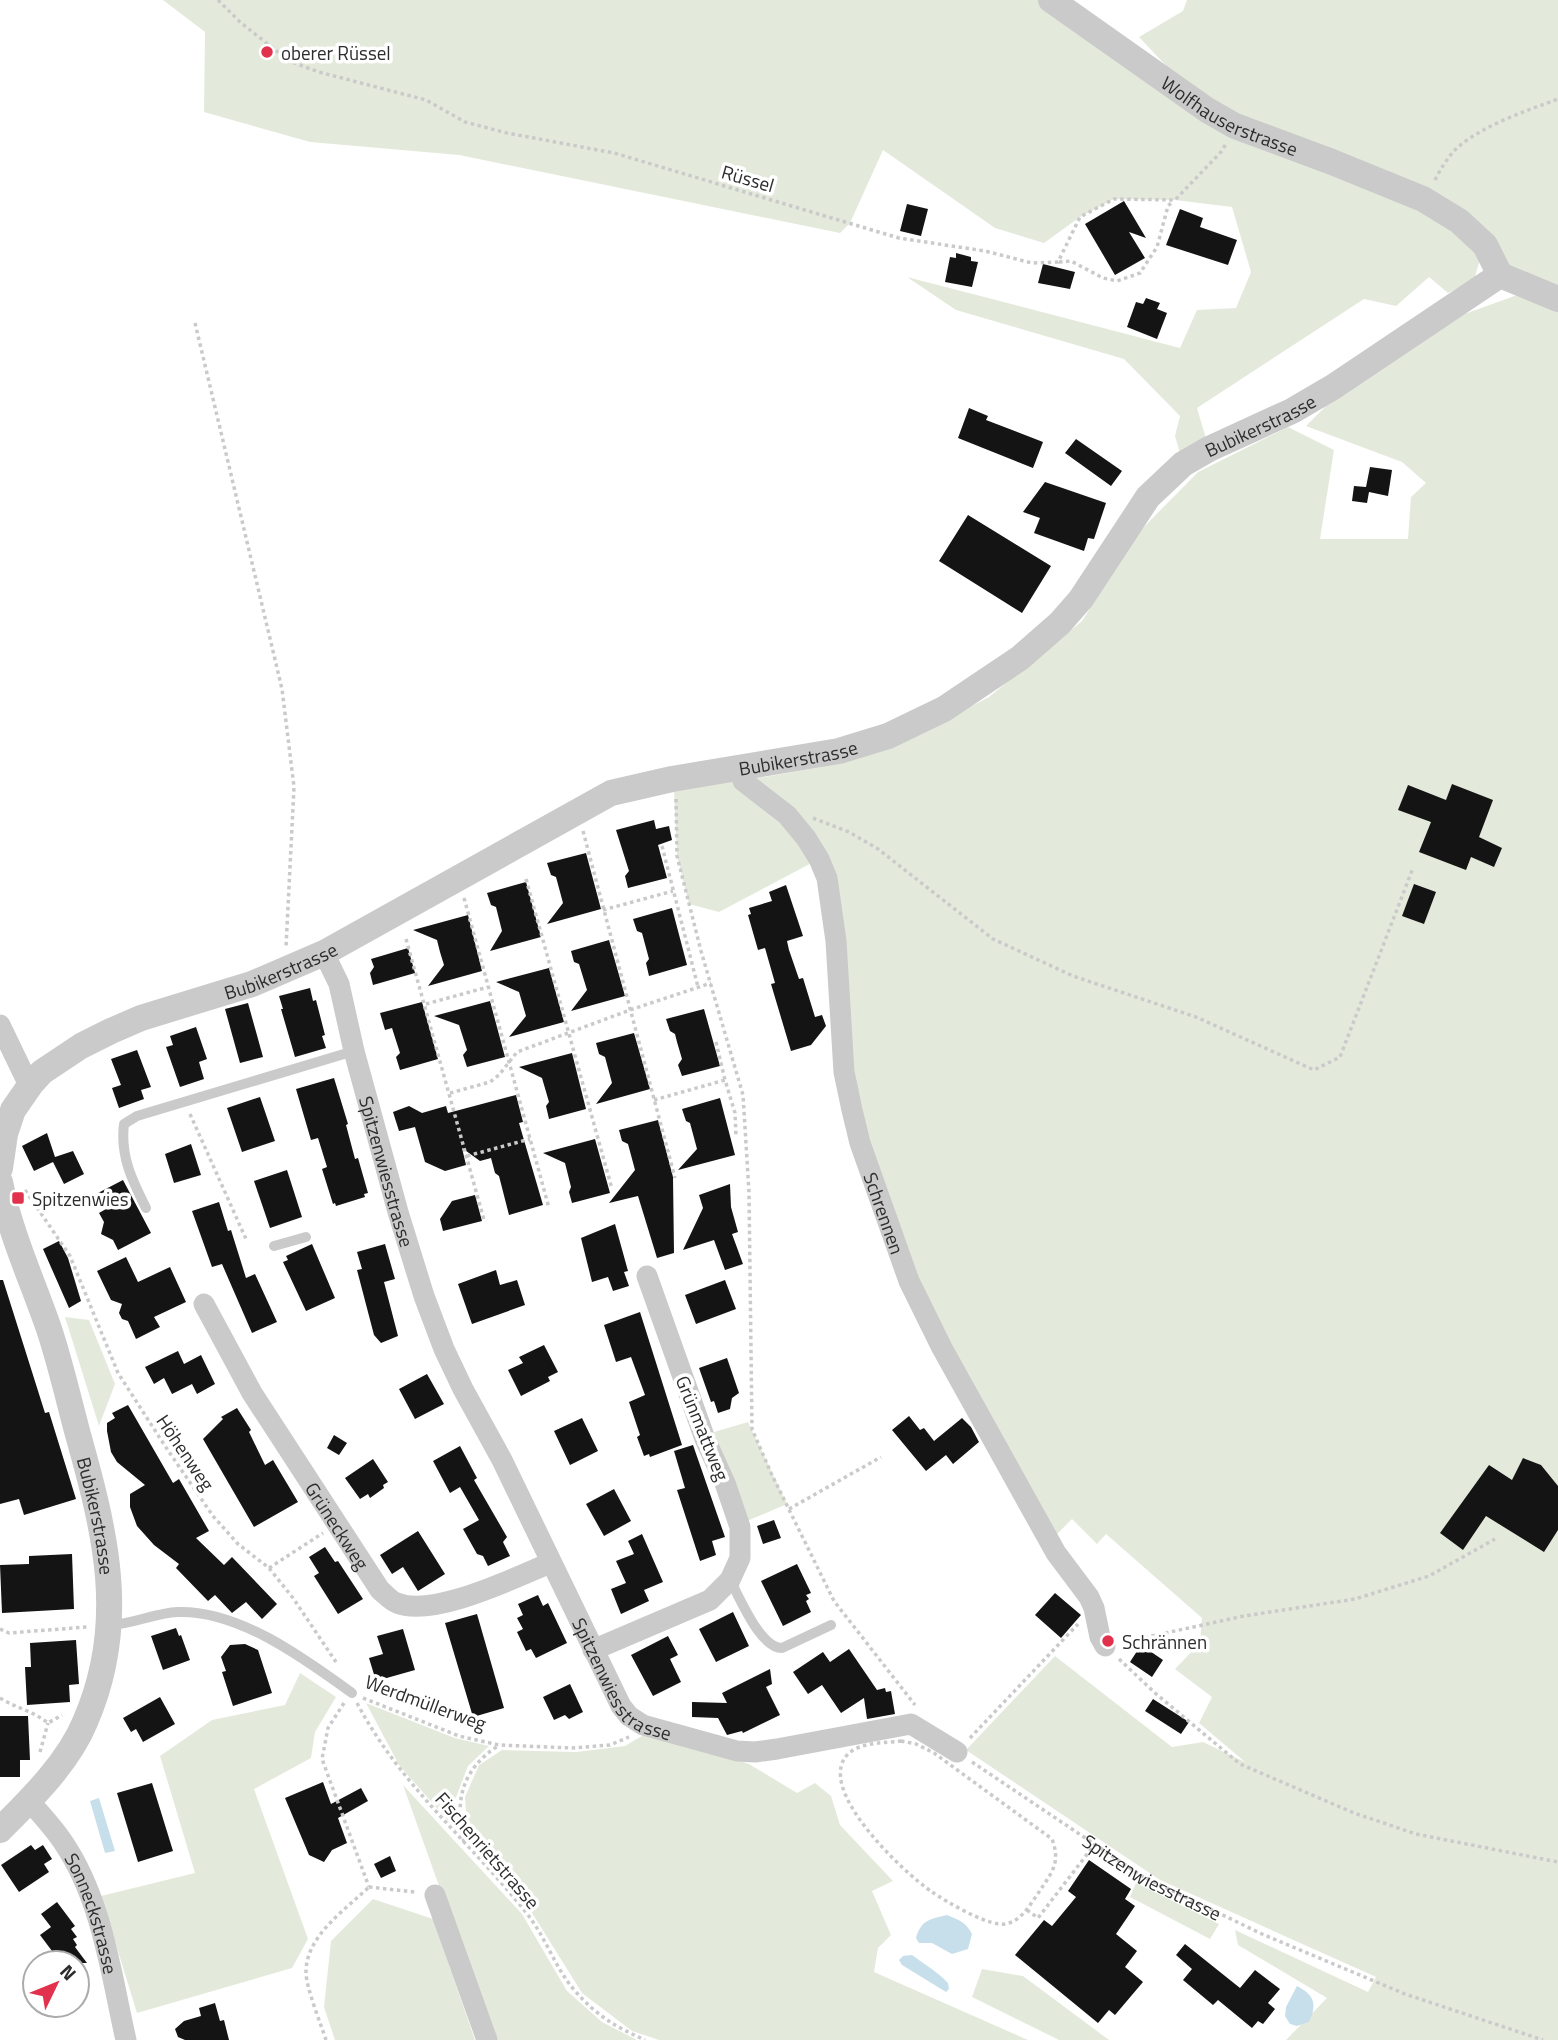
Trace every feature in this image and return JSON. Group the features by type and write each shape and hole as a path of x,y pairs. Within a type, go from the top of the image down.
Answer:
{"street":[{"name":"Wolfhauserstrasse","path":"1052,1 1207,110 1235,126 1423,200 1459,221 1485,245 1500,275"},
{"path":"1500,275 1558,299"},
{"name":"Bubikerstrasse","path":"0,1168 5,1134 13,1110 31,1084 42,1072 81,1046 111,1031 289,970 611,793 672,779 839,751 888,736 944,709 1020,658 1060,623 1081,599 1148,497 1183,464 1209,449 1292,411 1333,387 1500,275"},
{"name":"Schrennen","path":"740,768 743,781 787,815 806,838 827,878 836,941 844,1072 860,1143 909,1281 1056,1553 1081,1584 1094,1608 1100,1637 1105,1646"},
{"name":"Spitzenwiesstrasse","path":"324,953 339,984 354,1051 424,1296 463,1389 502,1460 621,1706 629,1716 643,1725 737,1751 755,1752 911,1724 957,1752"},
{"path":"0,1025 31,1084"},
{"name":"Bubikerstrasse","path":"0,1182 50,1332 96,1502 110,1581 94,1630 100,1679 85,1724 68,1752 29,1801 0,1830"},
{"name":"Grünmattweg","path":"647,1276 705,1439 725,1483 740,1527 740,1558 730,1580"},
{"name":"Grüneckweg","path":"204,1304 251,1393 380,1590 396,1603 434,1605 456,1600 550,1563"},
{"path":"593,1650 710,1600 730,1580"},
{"name":"Sonneckstrasse","path":"29,1801 65,1843 83,1878 106,1947 126,2040"},
{"path":"435,1895 487,2040"}],"lane":[{"path":"146,1208 128,1172 122,1140 124,1124 137,1116 354,1051"},
{"path":"274,1246 306,1237"},
{"path":"730,1580 763,1640 775,1648 782,1648 831,1625"},
{"name":"Werdmüllerweg","path":"94,1630 163,1613 211,1615 242,1626 306,1660 352,1693"}],"path":[{"name":"Rüssel","path":"218,0 240,22 289,61 319,72 426,100 465,122 507,133 614,153 899,238 985,251 1032,263 1071,261 1103,278 1117,281 1140,272 1157,247 1168,206 1175,200"},
{"path":"1423,200 1447,160 1462,144 1517,115 1558,99"},
{"path":"1058,262 1080,217 1114,199 1175,200 1221,152 1235,126"},
{"path":"195,323 282,689 294,787 285,942 289,970"},
{"path":"672,779 677,804 677,856 743,1096 749,1192 752,1429 834,1601 920,1710"},
{"path":"787,815 819,818 868,843 993,939 1073,976 1196,1017 1314,1070 1340,1057 1413,868"},
{"path":"584,836 675,1178"},
{"path":"662,846 698,987"},
{"path":"526,879 612,1189"},
{"path":"603,910 673,891"},
{"path":"463,894 549,1208"},
{"path":"406,939 484,1220"},
{"path":"450,1093 490,1082 517,1052 711,983"},
{"path":"426,1004 489,987"},
{"path":"716,1042 735,1113 736,1136"},
{"path":"654,1100 725,1080"},
{"path":"185,1102 246,1239"},
{"path":"467,1156 530,1139"},
{"name":"Höhenweg","path":"33,1202 70,1256 118,1373 138,1404 213,1516 238,1544 268,1568 293,1598 329,1650 352,1693"},
{"path":"789,1509 881,1457"},
{"path":"268,1568 337,1524"},
{"path":"1105,1646 1244,1616 1355,1599 1429,1576 1495,1539"},
{"path":"957,1752 1094,1608"},
{"path":"0,1629 9,1633 94,1630"},
{"path":"1105,1646 1155,1693 1240,1764 1354,1813 1416,1834 1558,1862"},
{"path":"352,1693 328,1728 321,1759 369,1887"},
{"name":"Werdmüllerweg","path":"352,1693 459,1735 499,1745 572,1748 610,1745 625,1739"},
{"name":"Fischenrietstrasse","path":"352,1693 373,1733 398,1769 530,1917 574,1991 609,2024 645,2040"},
{"path":"0,1698 13,1707 36,1713 48,1723 57,1720 66,1711"},
{"path":"901,1741 916,1744 934,1753 1041,1830 1052,1839 1057,1858 1053,1871 1027,1910 1014,1921 1001,1924 983,1919 932,1892 910,1875 885,1850 851,1806 841,1787 839,1773 843,1760 852,1751 867,1745 901,1741"},
{"path":"464,1844 459,1823 459,1806 467,1777 474,1764 499,1745"},
{"name":"Spitzenwiesstrasse","path":"957,1752 1142,1876 1262,1934 1405,1994 1543,2040"},
{"path":"1027,1910 1038,1918 1094,1844"},
{"path":"369,1887 435,1895"},
{"path":"326,2040 306,1974 309,1954 322,1932 369,1887"}],"green space":[{"path":"163,0 1051,0 1204,106 1139,37 1183,11 1187,0 1558,0 1558,299 1500,275 1484,246 1474,280 1448,293 1429,277 1396,306 1364,299 1197,408 1209,449 1183,464 1175,436 1180,416 1124,359 956,310 907,277 1180,348 1197,310 1236,308 1251,272 1232,207 1175,200 1114,199 1080,217 1044,243 995,228 883,150 850,223 840,233 459,155 310,142 204,112 205,32"},
{"path":"1520,294 1558,307 1558,2040 1286,2040 1327,1998 1238,1945 1235,1930 1368,1992 1376,1977 1160,1880 966,1750 1055,1656 1172,1747 1203,1742 1245,1762 1199,1723 1212,1697 1175,1669 1200,1643 1202,1618 1106,1534 1097,1544 1072,1519 1052,1539 913,1281 856,1112 833,877 753,779 821,767 893,747 989,697 1082,621 1138,533 1198,472 1288,427 1334,450 1320,539 1408,539 1411,497 1426,483 1402,462 1306,426 1326,406 1459,316"},
{"path":"740,768 819,859 719,912 689,904 677,856 674,790"},
{"path":"65,1317 89,1320 115,1384 99,1426"},
{"path":"748,1422 787,1504 747,1521 714,1432"},
{"path":"300,1673 336,1697 315,1732 311,1758 254,1789 308,1939 292,1968 137,2013 101,1896 195,1873 160,1756 212,1720 285,1705"},
{"path":"366,1703 455,1738 489,1746 468,1766 455,1800 456,1830 399,1765"},
{"path":"645,1734 680,1740 749,1764 797,1793 815,1783 831,1796 840,1825 893,1881 872,1891 891,1935 878,1948 874,1972 1028,2040 659,2040 632,2031 582,1993 532,1913 468,1841 465,1797 479,1765 502,1750 576,1752 625,1746"},
{"path":"403,1785 522,1914 567,1991 602,2022 637,2040 494,2040"},
{"path":"1136,1883 1219,1924 1210,1939 1130,1897"},
{"path":"373,1899 433,1919 475,2040 335,2040 324,2007 331,1941"},
{"path":"982,1969 1023,1976 1109,2040 1059,2040 972,1997"}],"water":[{"path":"99,1798 115,1851 105,1853 90,1801"},
{"path":"947,1915 962,1922 970,1930 972,1934 968,1949 952,1954 932,1943 919,1943 916,1938 924,1924 931,1919"},
{"path":"912,1955 948,1983 949,1989 946,1992 902,1965 899,1960 903,1956"},
{"path":"1297,1986 1311,1997 1313,2010 1309,2022 1297,2026 1290,2024 1285,2016 1286,2007"}],"building":[{"path":"1124,201 1146,238 1129,232 1145,258 1115,275 1085,224"},
{"path":"907,204 928,209 921,236 900,231"},
{"path":"1180,209 1203,218 1200,227 1237,240 1228,265 1166,245"},
{"path":"956,253 978,262 972,287 945,282 950,257 956,258"},
{"path":"1043,264 1075,272 1070,289 1038,283"},
{"path":"1146,298 1160,303 1157,309 1167,313 1157,339 1127,327 1136,302 1143,304"},
{"path":"969,408 988,416 986,420 1043,442 1033,468 958,438"},
{"path":"1076,439 1122,471 1111,486 1065,453"},
{"path":"1370,467 1392,470 1388,496 1369,492 1367,503 1352,501 1354,486 1366,487"},
{"path":"1045,482 1106,503 1094,539 1088,538 1084,551 1034,533 1040,518 1023,512"},
{"path":"968,515 1051,566 1022,613 939,561"},
{"path":"1452,784 1493,800 1479,837 1502,848 1494,867 1471,857 1466,870 1419,852 1431,822 1398,810 1408,785 1446,800"},
{"path":"654,820 656,829 669,826 672,840 658,845 667,878 628,888 625,876 629,871 616,830"},
{"path":"586,853 601,909 547,924 563,903 556,877 551,875 547,863"},
{"path":"526,882 541,937 490,951 502,931 496,907 491,905 487,893"},
{"path":"1414,884 1436,892 1424,924 1402,916"},
{"path":"786,885 803,936 787,941 789,950 799,979 803,978 815,1017 822,1015 826,1026 811,1045 791,1051 771,984 775,983 765,948 758,950 748,915 751,914 749,908 772,901 769,892"},
{"path":"672,908 687,965 649,976 646,963 649,959 642,933 637,931 633,919"},
{"path":"468,915 482,971 428,986 444,965 437,940 413,930"},
{"path":"609,940 625,996 571,1011 587,990 579,964 574,962 571,951"},
{"path":"408,948 415,973 373,985 370,973 374,967 371,959"},
{"path":"549,968 564,1022 509,1037 526,1016 519,992 496,982"},
{"path":"310,988 313,1001 316,1000 326,1048 295,1057 279,996"},
{"path":"490,1001 505,1057 467,1067 463,1055 467,1050 459,1025 434,1016"},
{"path":"422,1002 438,1059 400,1070 396,1057 400,1053 392,1028 385,1030 380,1013"},
{"path":"248,1003 263,1057 240,1063 225,1009"},
{"path":"704,1009 720,1066 682,1076 678,1065 682,1059 675,1034 670,1031 666,1019"},
{"path":"196,1027 207,1059 199,1062 204,1079 180,1087 166,1047 173,1045 170,1036"},
{"path":"634,1033 650,1089 596,1104 612,1083 605,1057 599,1054 596,1043"},
{"path":"137,1050 151,1087 141,1090 144,1099 119,1108 112,1088 121,1085 111,1059"},
{"path":"572,1053 586,1109 549,1119 546,1106 549,1102 542,1078 519,1067"},
{"path":"334,1078 355,1159 358,1158 368,1193 364,1194 365,1197 336,1206 322,1169 327,1167 318,1138 311,1140 296,1089"},
{"path":"516,1095 523,1122 519,1123 543,1205 509,1215 499,1176 495,1173 491,1158 480,1161 462,1148 466,1165 445,1171 425,1162 415,1127 399,1131 393,1112 409,1106 422,1113 446,1106 448,1113"},
{"path":"260,1097 275,1141 242,1152 227,1108"},
{"path":"720,1098 735,1155 678,1170 697,1149 690,1123 686,1121 682,1109"},
{"path":"658,1120 673,1177 674,1253 657,1258 638,1196 609,1203 635,1170 628,1144 622,1141 619,1130"},
{"path":"47,1133 55,1157 73,1151 84,1174 64,1184 53,1162 34,1171 22,1146"},
{"path":"595,1139 610,1193 572,1203 565,1163 543,1153"},
{"path":"191,1144 201,1175 174,1183 165,1154"},
{"path":"287,1170 302,1217 270,1228 254,1181"},
{"path":"123,1180 151,1233 118,1250 113,1240 101,1234 104,1222 99,1213 106,1209 98,1193"},
{"path":"730,1184 731,1207 738,1232 732,1234 743,1264 725,1270 714,1240 683,1250 703,1208 699,1195"},
{"path":"475,1195 482,1221 443,1231 440,1219 452,1201"},
{"path":"219,1202 246,1278 255,1274 277,1322 252,1333 222,1264 212,1267 192,1211"},
{"path":"615,1224 628,1271 624,1272 629,1286 613,1291 608,1277 592,1282 581,1238"},
{"path":"59,1241 68,1258 81,1301 69,1308 43,1249"},
{"path":"312,1244 335,1298 306,1311 283,1262 288,1260 286,1256"},
{"path":"385,1244 395,1279 384,1282 398,1336 381,1343 374,1335 357,1270 362,1269 357,1252"},
{"path":"126,1257 138,1282 170,1267 186,1302 154,1317 160,1327 136,1339 128,1321 122,1319 119,1313 122,1304 111,1300 97,1271"},
{"path":"496,1270 500,1285 517,1280 525,1305 472,1324 458,1284"},
{"path":"0,1280 3,1280 45,1413 49,1412 76,1499 24,1515 19,1499 0,1504"},
{"path":"725,1280 736,1309 696,1324 685,1295"},
{"path":"640,1312 682,1445 650,1457 649,1454 644,1456 629,1402 645,1395 631,1357 616,1362 604,1325"},
{"path":"544,1345 558,1372 548,1377 550,1381 521,1396 508,1370 523,1363 519,1357"},
{"path":"178,1351 184,1364 201,1355 215,1384 197,1394 192,1384 172,1394 164,1378 154,1384 145,1367"},
{"path":"727,1358 739,1393 732,1398 730,1409 718,1413 714,1401 711,1402 699,1368"},
{"path":"427,1374 444,1404 415,1419 399,1389"},
{"path":"128,1405 173,1483 179,1479 209,1531 196,1538 224,1565 232,1557 277,1604 262,1619 246,1602 232,1613 215,1595 208,1601 176,1568 179,1564 154,1545 137,1526 130,1507 130,1494 145,1485 117,1462 111,1452 107,1431 107,1423 115,1418 112,1413"},
{"path":"237,1408 251,1430 249,1432 265,1465 273,1460 298,1502 254,1527 203,1439 223,1419 221,1417"},
{"path":"909,1416 920,1430 924,1428 934,1441 962,1418 971,1427 979,1442 953,1464 946,1455 926,1471 892,1430"},
{"path":"582,1418 598,1451 570,1465 554,1431"},
{"path":"334,1435 347,1443 339,1455 327,1448"},
{"path":"693,1445 725,1537 712,1541 716,1555 700,1561 677,1490 685,1488 674,1451"},
{"path":"460,1446 477,1478 474,1480 507,1537 503,1542 510,1556 488,1566 483,1556 477,1554 463,1529 479,1520 460,1487 450,1493 433,1461"},
{"path":"1523,1458 1541,1465 1558,1486 1558,1530 1544,1552 1486,1516 1463,1550 1440,1533 1489,1465 1512,1480"},
{"path":"373,1459 388,1482 370,1498 368,1494 360,1499 345,1478"},
{"path":"614,1489 631,1521 604,1536 586,1504"},
{"path":"774,1520 781,1538 763,1544 757,1526"},
{"path":"418,1531 445,1574 418,1591 403,1567 392,1574 380,1555"},
{"path":"642,1534 663,1582 644,1590 649,1601 621,1614 611,1589 626,1583 616,1561 634,1554 628,1541"},
{"path":"325,1547 335,1562 338,1561 363,1599 338,1614 314,1576 319,1573 309,1557"},
{"path":"72,1554 74,1609 2,1613 0,1565 29,1564 29,1556"},
{"path":"797,1564 811,1593 806,1595 809,1599 806,1601 811,1612 783,1626 761,1581"},
{"path":"1055,1593 1081,1615 1061,1638 1035,1615"},
{"path":"538,1595 543,1606 548,1603 567,1643 536,1658 531,1649 526,1651 517,1632 523,1629 517,1618 523,1615 518,1604"},
{"path":"733,1612 749,1646 716,1662 699,1629"},
{"path":"477,1614 504,1708 473,1717 445,1623"},
{"path":"176,1628 190,1660 163,1670 151,1636"},
{"path":"403,1629 415,1670 376,1681 369,1658 383,1654 377,1636"},
{"path":"668,1636 678,1655 670,1659 681,1682 653,1696 631,1655"},
{"path":"76,1640 79,1684 69,1685 70,1702 27,1705 25,1667 31,1667 30,1643"},
{"path":"245,1644 258,1650 272,1693 233,1706 222,1672 226,1671 221,1657 230,1645"},
{"path":"1141,1645 1163,1660 1152,1677 1130,1662"},
{"path":"849,1649 877,1690 885,1688 886,1692 891,1691 895,1714 867,1719 864,1698 841,1713 822,1685 808,1694 793,1672 823,1652 830,1662"},
{"path":"770,1669 772,1684 766,1687 780,1715 743,1733 742,1731 727,1735 718,1718 692,1717 692,1702 727,1703 722,1693"},
{"path":"570,1684 583,1712 569,1719 565,1715 554,1720 543,1697"},
{"path":"160,1697 175,1724 143,1742 136,1729 131,1732 123,1718"},
{"path":"1153,1699 1189,1722 1181,1734 1145,1711"},
{"path":"0,1716 28,1716 30,1760 20,1760 20,1777 0,1777"},
{"path":"323,1782 331,1804 361,1788 368,1801 338,1818 347,1843 332,1850 324,1862 309,1855 285,1798"},
{"path":"152,1783 173,1851 138,1862 117,1793"},
{"path":"31,1845 35,1850 43,1845 52,1859 44,1864 49,1872 19,1892 1,1865"},
{"path":"390,1856 396,1871 381,1878 374,1864"},
{"path":"1089,1860 1131,1889 1125,1899 1135,1906 1116,1934 1137,1951 1125,1967 1143,1982 1115,2015 1109,2010 1098,2023 1015,1955 1044,1920 1052,1926 1076,1897 1068,1891"},
{"path":"57,1902 75,1926 71,1929 77,1937 73,1939 76,1949 50,1949 40,1935 51,1927 41,1914"},
{"path":"1185,1944 1240,1988 1255,1970 1280,1989 1268,2003 1275,2009 1263,2024 1258,2021 1252,2028 1218,2000 1213,2005 1183,1980 1192,1969 1176,1955"},
{"path":"215,2003 220,2021 224,2020 229,2040 185,2040 178,2037 175,2029 184,2021 201,2016 199,2008"}],"place":[{"name":"oberer Rüssel","path":"267,52"},
{"name":"Spitzenwies","path":"18,1198"},
{"name":"Schrännen","path":"1108,1641"}]}
